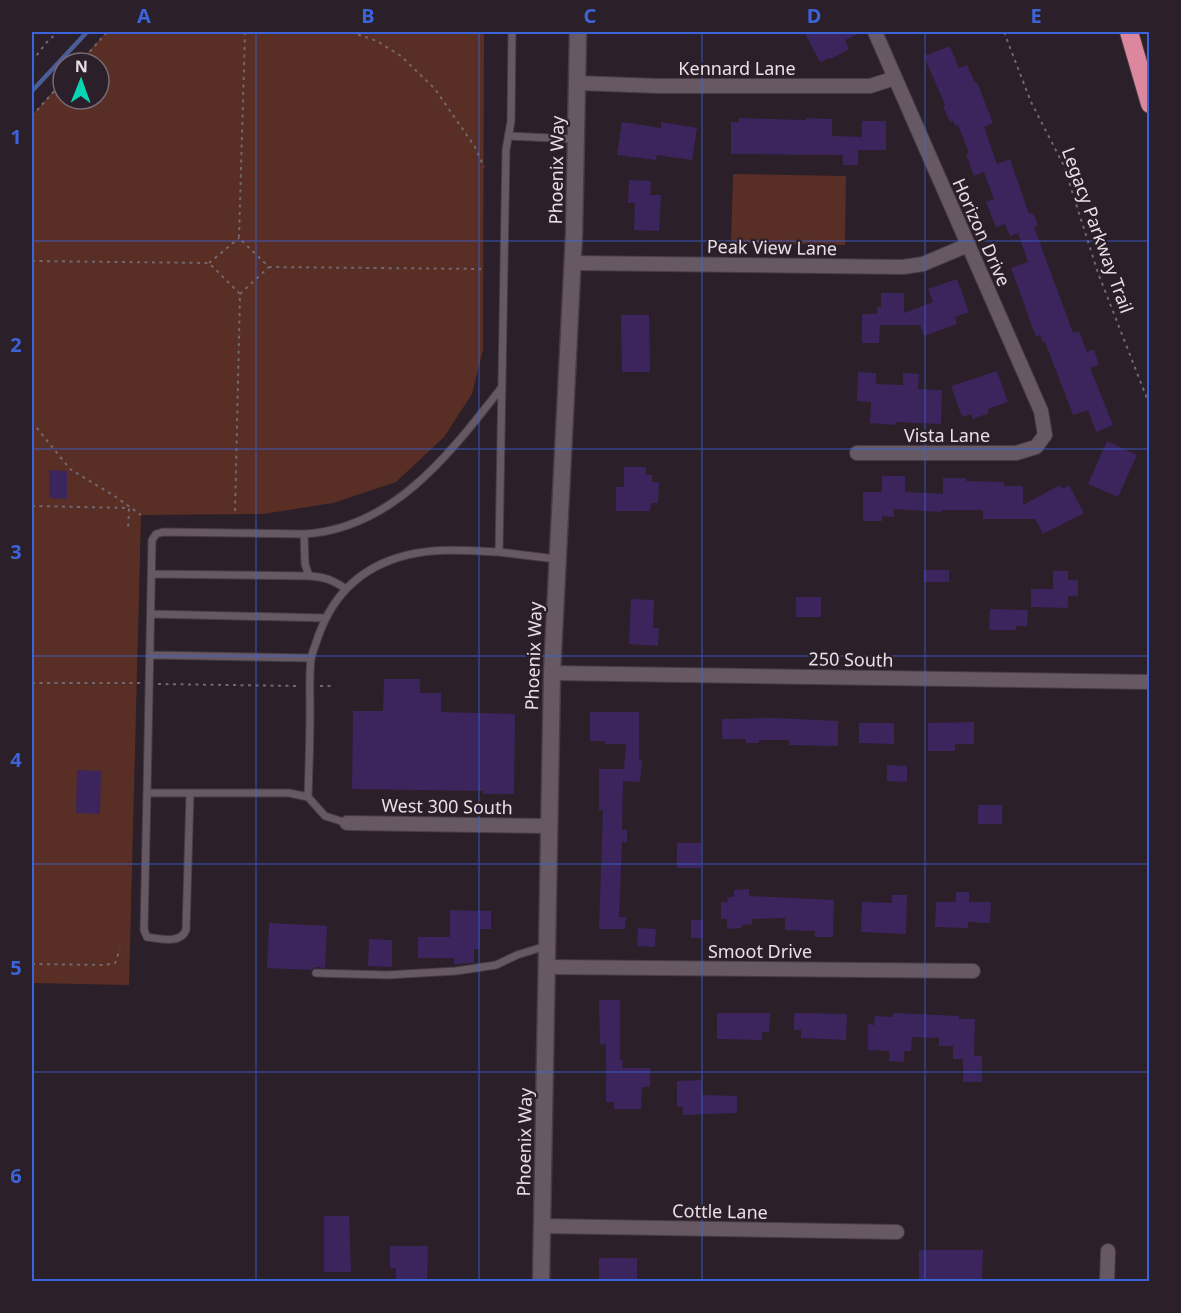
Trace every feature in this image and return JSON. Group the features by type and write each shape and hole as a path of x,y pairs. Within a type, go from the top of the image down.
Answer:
{"highway":[{"path":"1129,32 1149,104"}],"street":[{"name":"Phoenix Way","path":"541,1281 552,673 572,263 578,32"},
{"name":"Horizon Drive","path":"875,32 1041,411 1045,435 1036,447"},
{"name":"Kennard Lane","path":"577,83 659,86 870,86 895,78"},
{"name":"Peak View Lane","path":"572,263 903,267 923,264 968,245"},
{"name":"Vista Lane","path":"857,453 1016,453 1036,447"},
{"name":"250 South","path":"552,673 1149,682"},
{"name":"West 300 South","path":"346,823 548,826"},
{"name":"Smoot Drive","path":"546,967 974,971"},
{"name":"Cottle Lane","path":"542,1226 897,1232"},
{"path":"1107,1281 1108,1251"}],"lane":[{"path":"499,552 506,150 511,121 512,32"},
{"path":"508,136 576,139"},
{"path":"190,793 186,930 184,936 179,939 147,937 144,930 152,540 156,534 163,532 316,534 350,524 396,500 417,486 446,457 502,387"},
{"path":"304,534 305,564 309,576"},
{"path":"308,797 311,658 325,618 346,589 362,575 379,565 417,553 439,550 499,552 556,559"},
{"path":"152,574 323,576 346,589"},
{"path":"151,614 325,618"},
{"path":"150,655 311,658"},
{"path":"147,793 289,793 308,797 325,816 346,823"},
{"path":"315,973 387,975 456,971 496,965 517,955 546,946"}],"path":[{"path":"32,61 46,42 58,32"},
{"path":"90,51 107,32"},
{"path":"245,32 239,238 269,267 480,269"},
{"path":"351,32 377,41 401,56 435,89 475,147 484,167"},
{"name":"Legacy Parkway Trail","path":"1004,32 1031,102 1064,166 1098,273 1149,406"},
{"path":"32,116 51,95"},
{"path":"32,261 209,263 239,238"},
{"path":"209,263 240,294"},
{"path":"235,513 240,294 269,267"},
{"path":"32,422 70,470 116,497 141,515"},
{"path":"32,506 129,508"},
{"path":"128,531 129,508"},
{"path":"32,683 332,686"},
{"path":"32,964 105,965 115,963 120,949"}],"shaded area":[{"path":"106,32 484,32 483,350 472,394 444,437 396,482 333,503 263,514 141,515 129,985 32,983 32,115 51,94 51,111 111,111 111,51 89,51"},
{"path":"733,174 846,176 845,245 731,243"}],"building":[{"path":"804,32 862,32 845,40 849,49 820,62"},
{"path":"950,46 959,68 967,65 975,83 977,82 993,123 984,127 997,164 1010,159 1029,214 1033,213 1038,225 1034,227 1073,333 1079,331 1087,352 1094,349 1099,365 1090,368 1113,425 1096,432 1088,410 1073,415 1045,342 1040,335 1036,337 1011,268 1028,262 1018,233 1010,236 1005,224 996,227 986,202 994,199 984,172 974,176 966,154 969,153 958,125 956,126 953,121 950,122 924,56"},
{"path":"739,118 832,119 832,136 862,137 862,121 886,121 886,150 858,150 858,165 843,165 843,155 731,154 731,122 739,122"},
{"path":"622,122 661,128 661,122 697,128 692,160 657,155 656,160 617,155"},
{"path":"629,180 651,181 650,195 661,195 659,231 634,230 635,203 628,203"},
{"path":"957,279 969,312 955,317 957,324 924,336 920,325 880,325 879,343 862,343 862,314 877,314 877,307 881,307 881,293 904,293 904,313 933,302 928,289"},
{"path":"621,315 649,315 650,372 622,372"},
{"path":"997,371 1008,402 988,409 989,413 973,419 971,414 962,417 951,386"},
{"path":"858,372 876,373 876,384 903,385 903,373 919,374 918,389 942,390 941,424 870,423 871,402 857,401"},
{"path":"1107,441 1137,455 1118,497 1088,484"},
{"path":"624,467 646,467 646,475 652,475 652,482 659,482 658,503 651,503 650,511 616,511 616,487 624,487"},
{"path":"49,470 67,471 67,499 49,498"},
{"path":"882,476 905,476 905,492 943,494 943,478 1004,482 1004,486 1023,486 1023,505 1060,485 1062,489 1069,485 1084,513 1043,534 1035,519 983,519 983,510 941,510 941,512 894,509 894,517 882,516 882,521 863,521 863,492 882,492"},
{"path":"924,570 949,570 949,582 924,582"},
{"path":"1053,571 1068,571 1068,580 1078,580 1078,596 1068,596 1068,608 1031,607 1031,589 1053,589"},
{"path":"796,597 821,597 821,617 796,617"},
{"path":"631,599 654,600 653,628 659,628 658,646 629,644"},
{"path":"990,609 1028,610 1027,626 1016,626 1016,630 989,630"},
{"path":"384,679 420,679 420,693 441,693 441,712 515,714 514,794 483,794 483,791 352,789 353,711 383,711"},
{"path":"590,712 639,712 639,760 642,760 640,782 623,781 622,830 627,830 627,842 622,842 619,917 626,917 625,929 599,929 603,810 599,810 599,769 624,769 626,744 590,741"},
{"path":"774,718 838,721 838,746 789,745 789,740 759,740 759,743 746,743 746,739 722,739 722,719"},
{"path":"974,722 974,744 955,744 955,751 928,751 928,723"},
{"path":"859,723 894,723 894,744 859,743"},
{"path":"887,765 907,766 907,782 887,781"},
{"path":"77,770 101,771 100,814 76,813"},
{"path":"978,805 1002,805 1002,824 978,824"},
{"path":"677,843 701,843 701,868 677,868"},
{"path":"749,889 749,896 834,900 833,937 815,937 815,931 785,930 785,918 752,919 752,924 742,925 742,928 727,929 727,919 721,919 721,902 728,902 727,897 734,897 734,890"},
{"path":"956,892 969,892 969,902 991,902 990,923 968,922 968,928 935,927 936,902 956,902"},
{"path":"892,895 907,895 906,934 861,932 862,902 892,903"},
{"path":"450,910 491,911 491,929 480,929 480,949 474,949 474,963 454,964 454,958 418,958 418,937 450,937"},
{"path":"691,920 703,920 703,938 691,938"},
{"path":"269,923 327,926 325,968 316,967 311,970 267,968"},
{"path":"638,928 656,929 655,947 637,946"},
{"path":"369,939 392,940 392,967 368,966"},
{"path":"599,1000 620,1000 622,1068 650,1068 650,1087 642,1087 641,1109 614,1109 614,1102 606,1102 606,1044 600,1044"},
{"path":"717,1013 770,1013 769,1032 762,1032 762,1040 717,1039"},
{"path":"794,1013 847,1014 846,1040 801,1038 801,1030 794,1030"},
{"path":"893,1013 959,1016 959,1019 975,1019 974,1056 982,1056 982,1082 963,1082 963,1059 953,1059 953,1046 939,1046 939,1038 912,1037 911,1051 904,1051 904,1062 889,1061 889,1051 868,1050 868,1024 874,1025 875,1016 893,1017"},
{"path":"702,1080 702,1095 737,1096 737,1113 683,1115 683,1107 677,1107 677,1081"},
{"path":"324,1216 349,1216 351,1272 324,1272"},
{"path":"390,1246 428,1246 427,1281 396,1281 396,1268 390,1268"},
{"path":"919,1250 983,1250 982,1281 919,1281"},
{"path":"599,1258 637,1258 637,1281 599,1281"}],"waterway":[{"path":"32,91 87,32"}]}
